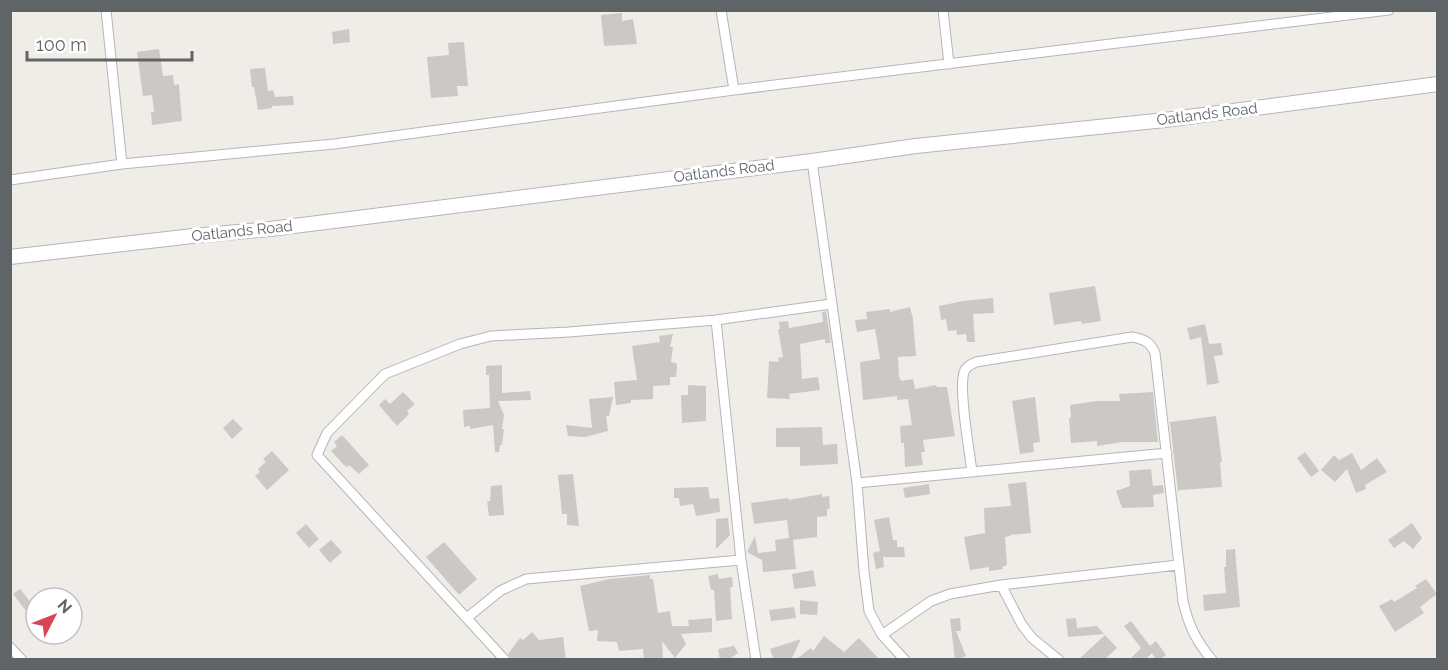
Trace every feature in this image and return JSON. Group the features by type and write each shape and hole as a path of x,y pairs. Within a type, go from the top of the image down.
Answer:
{"street":[{"path":"106,10 122,164"},
{"path":"721,10 734,90"},
{"path":"943,10 950,64"},
{"path":"10,180 122,164 334,144 734,90 1389,10"},
{"name":"Oatlands Road","path":"10,257 270,229 916,146 1165,120 1437,84"},
{"path":"812,161 857,483 869,611 882,635 905,660"},
{"path":"505,660 317,455 327,434 385,374 460,344 491,336 716,320 831,304"},
{"path":"716,320 741,560 756,660"},
{"path":"972,472 962,387 964,371 969,365 1132,337 1144,339 1155,353 1178,565 1188,621 1195,637 1212,660"},
{"path":"857,483 1167,453"},
{"path":"468,617 500,591 526,579 741,560"},
{"path":"882,635 930,601 950,594 1000,585 1178,565"},
{"path":"1000,585 1022,625 1032,638 1059,660"}],"building":[{"path":"622,13 622,21 633,19 637,44 604,46 601,15"},
{"path":"349,29 350,42 333,44 332,32"},
{"path":"464,42 468,86 457,86 458,96 431,98 427,57 449,55 448,43"},
{"path":"159,49 163,76 173,75 174,85 179,84 182,121 152,125 151,112 154,112 152,95 143,96 137,52"},
{"path":"265,68 268,91 273,90 275,97 293,96 294,105 272,106 272,108 258,110 250,69"},
{"path":"1095,286 1101,321 1054,325 1049,293"},
{"path":"993,298 994,313 973,314 975,342 967,342 966,334 957,335 956,330 948,331 946,319 941,320 939,306"},
{"path":"910,307 916,356 898,357 899,376 901,381 913,379 915,389 936,385 947,387 955,436 923,440 925,452 921,452 923,465 905,467 904,443 901,443 900,426 912,425 908,399 897,400 897,396 863,400 860,362 880,359 875,329 857,332 855,320 867,319 866,312 890,309 890,312"},
{"path":"826,311 831,343 825,343 825,339 800,344 802,379 818,377 820,390 789,394 790,399 767,398 769,361 779,362 778,358 783,357 779,322 788,321 789,328 823,322 822,312"},
{"path":"1205,324 1209,344 1221,343 1223,355 1214,356 1219,383 1207,385 1201,337 1190,340 1187,328"},
{"path":"673,334 670,347 673,347 671,362 676,363 677,366 676,377 670,377 670,385 653,386 653,399 631,400 631,403 616,405 614,382 637,380 632,346 660,342 659,336"},
{"path":"502,365 502,393 530,391 531,400 498,401 504,415 502,429 504,429 502,445 500,445 499,452 495,452 493,425 470,429 470,426 464,427 463,410 490,408 489,375 486,375 486,366"},
{"path":"688,385 706,386 706,421 682,423 681,395 688,395"},
{"path":"403,392 415,404 397,426 379,405 385,399 390,404"},
{"path":"1153,392 1158,442 1122,442 1097,446 1097,441 1071,443 1070,405 1097,401 1120,401 1119,394"},
{"path":"613,397 609,416 606,416 608,431 585,437 568,436 566,425 592,428 589,399"},
{"path":"1035,397 1040,442 1033,443 1034,452 1020,454 1012,401"},
{"path":"1216,416 1222,462 1220,462 1222,487 1178,492 1170,422"},
{"path":"233,419 243,429 232,439 223,428"},
{"path":"822,427 823,445 837,444 838,464 800,466 800,447 776,447 776,428"},
{"path":"342,435 369,465 359,474 349,465 347,467 344,465 331,451 337,446 334,442"},
{"path":"272,451 289,470 267,490 255,476 260,472 258,469 266,462 263,459"},
{"path":"1305,452 1319,471 1311,477 1297,458"},
{"path":"1352,453 1361,470 1377,458 1387,472 1365,485 1366,489 1356,493 1347,469 1335,482 1321,470 1334,455 1339,460"},
{"path":"1151,469 1153,486 1163,485 1164,493 1153,495 1154,507 1122,508 1116,491 1130,486 1129,471"},
{"path":"573,474 579,526 567,525 567,514 562,514 558,475"},
{"path":"1026,482 1031,533 1005,537 1007,565 1002,567 1003,569 989,571 989,567 970,570 964,537 985,533 984,508 1011,506 1008,484"},
{"path":"929,484 930,494 905,498 903,488"},
{"path":"502,485 504,515 489,516 487,501 490,501 491,486"},
{"path":"708,487 710,499 719,498 720,512 696,516 693,504 680,506 679,498 674,498 674,488"},
{"path":"822,494 822,497 829,496 830,509 827,509 827,516 817,517 817,537 793,540 796,569 763,572 762,560 747,552 755,536 758,553 776,551 775,540 789,538 787,520 754,524 751,503 788,498 789,500"},
{"path":"889,517 893,540 897,540 897,547 904,547 905,557 883,557 884,567 876,569 873,553 880,551 874,520"},
{"path":"728,518 730,535 716,549 716,519"},
{"path":"1412,523 1422,538 1413,549 1404,541 1394,548 1388,540"},
{"path":"306,524 319,539 309,548 296,533"},
{"path":"331,540 342,552 330,563 319,550"},
{"path":"444,542 477,579 459,595 426,557"},
{"path":"1235,549 1240,607 1204,611 1203,595 1226,593 1224,567 1226,567 1226,550"},
{"path":"813,570 816,586 794,589 792,574"},
{"path":"718,574 719,579 732,577 733,587 730,587 732,619 716,621 714,590 711,590 708,576"},
{"path":"650,575 650,579 653,579 658,613 670,611 672,626 689,626 688,620 712,618 712,632 681,634 686,644 675,658 662,641 663,660 644,660 643,649 619,651 617,642 597,641 598,630 589,631 580,586 609,579"},
{"path":"1426,579 1437,594 1420,607 1424,613 1395,632 1379,606 1392,599 1394,602 1417,588 1415,586"},
{"path":"20,589 24,594 24,608 13,594"},
{"path":"800,600 818,602 817,615 800,614"},
{"path":"794,607 796,618 771,621 769,610"},
{"path":"960,618 961,631 956,631 966,656 955,660 950,619"},
{"path":"1076,618 1077,628 1097,626 1104,634 1068,637 1066,619"},
{"path":"1131,621 1150,646 1156,641 1166,655 1159,660 1156,660 1152,653 1145,660 1129,660 1141,648 1124,626"},
{"path":"532,632 539,640 563,637 566,660 511,658 508,654 520,638 523,640"},
{"path":"1105,635 1117,648 1104,660 1078,660"},
{"path":"824,636 844,652 859,638 880,660 795,660 811,648 813,651"},
{"path":"801,639 791,660 774,660 770,649"},
{"path":"734,646 738,653 728,660 720,660 718,649"}]}
